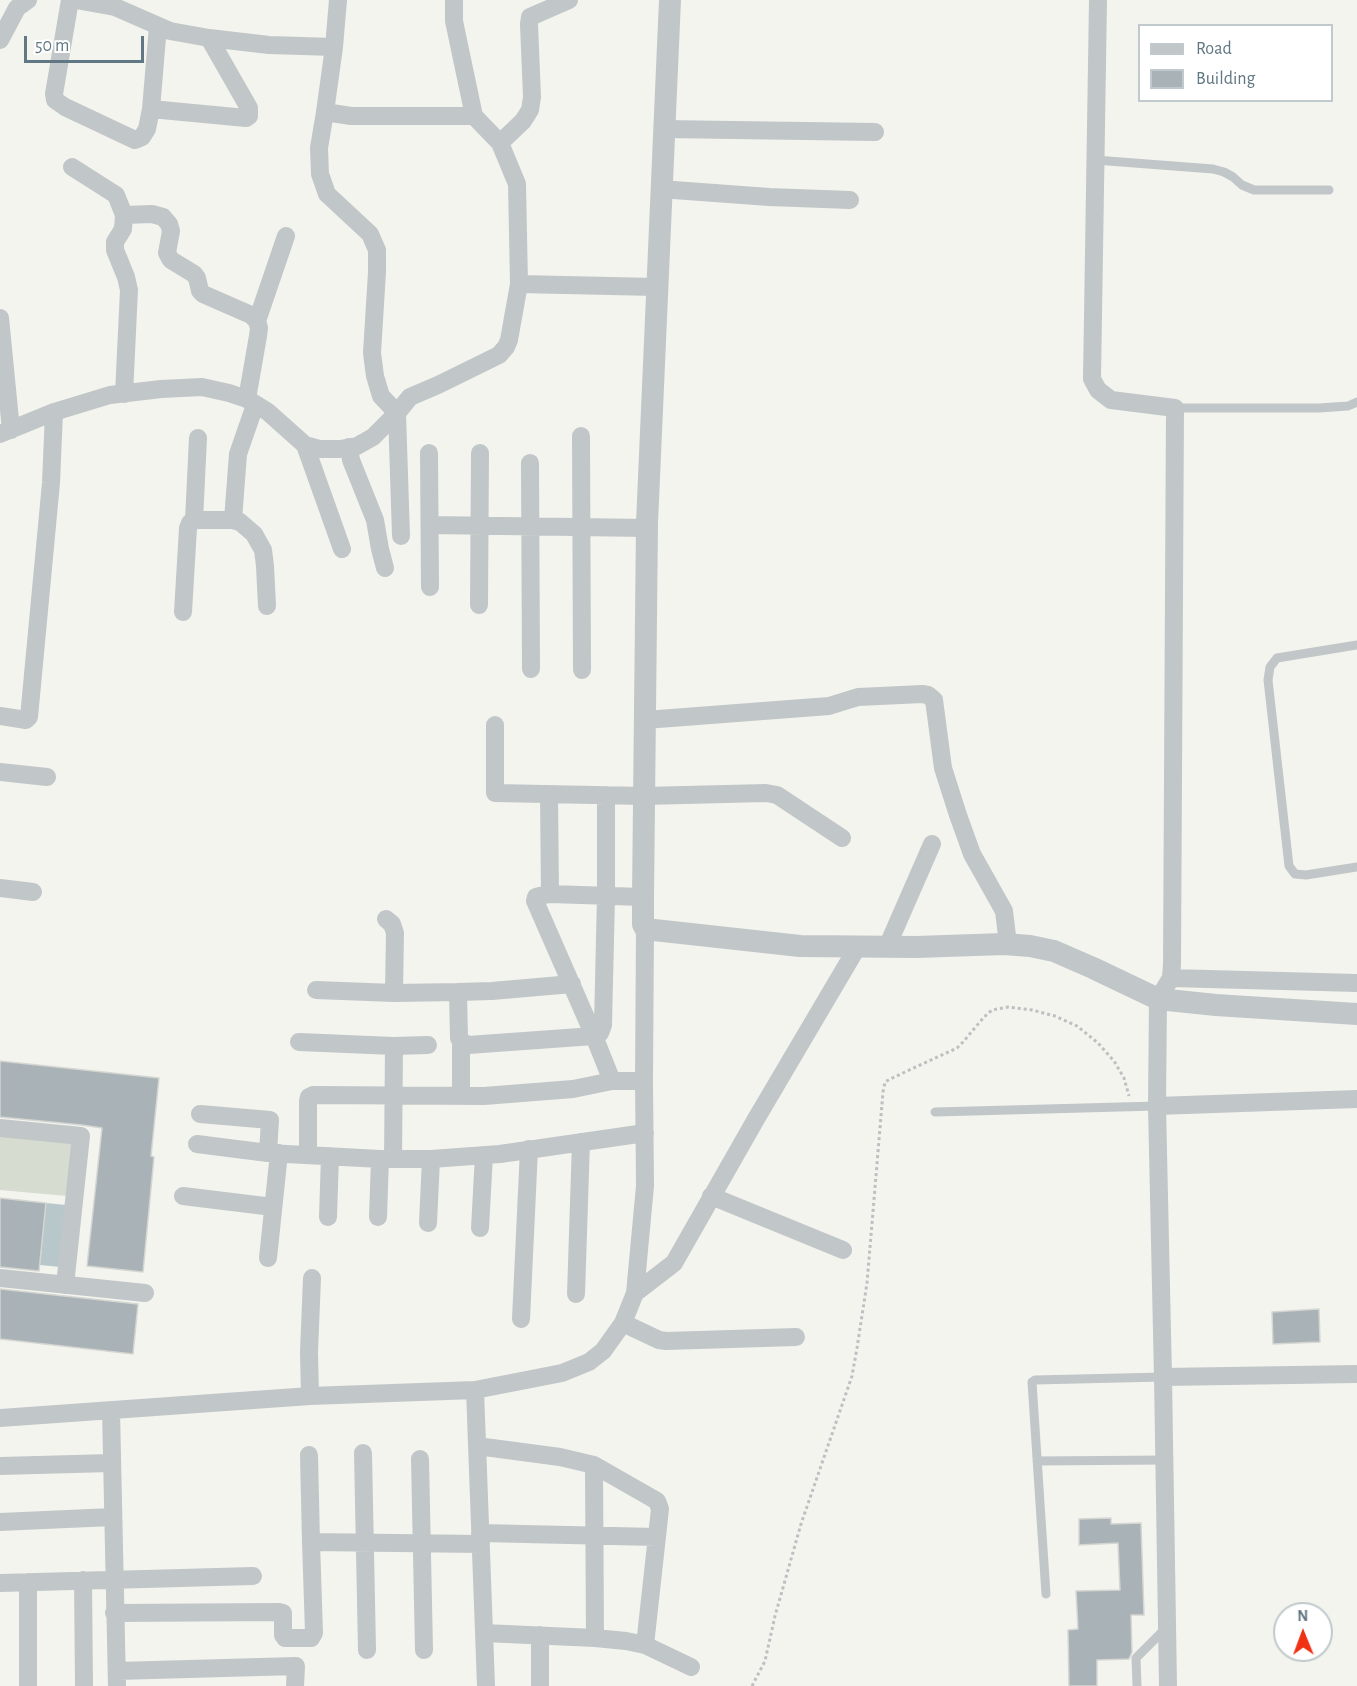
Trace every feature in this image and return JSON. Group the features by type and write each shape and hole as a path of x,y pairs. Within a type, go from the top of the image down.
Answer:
{"street":[{"path":"0,40 17,8 28,0"},
{"path":"70,0 54,94 55,100 135,140 142,137 147,129 151,109 158,26"},
{"path":"76,0 114,7 170,31 269,45 334,48"},
{"path":"338,0 334,48 319,148 320,174 327,194 370,234 376,250 377,272 372,353 381,396 398,412 401,536"},
{"path":"0,318 5,432 54,412 110,396 161,389 202,387 229,393 251,402 268,412 305,445 319,449 340,449 357,446 373,437 410,397 498,355 509,340 519,284 517,184 500,143 474,116 454,21 454,0"},
{"path":"500,143 523,121 530,110 532,97 530,17 569,0"},
{"path":"0,1418 310,1396 475,1390 562,1373 589,1362 603,1351 623,1323 634,1293 645,1186 643,897 647,528 670,0"},
{"path":"1098,0 1092,379 1098,390 1111,400 1175,408 1171,978 1158,999 1157,1106 1168,1686"},
{"path":"151,109 249,116 249,108 209,38"},
{"path":"325,112 351,116 474,116"},
{"path":"663,129 875,132"},
{"path":"72,167 116,195 124,216 123,229 115,243 115,250 129,290 124,394"},
{"path":"660,189 850,200"},
{"path":"124,216 152,214 163,218 169,224 171,231 167,256 194,274 203,294 251,315 257,321 259,328 251,402 238,454 233,520"},
{"path":"257,321 286,236"},
{"path":"519,284 656,287"},
{"path":"0,716 26,720 29,717 51,483 54,412"},
{"path":"581,436 582,670"},
{"path":"194,520 198,438"},
{"path":"305,445 342,549"},
{"path":"349,447 351,460 375,520 385,568"},
{"path":"429,453 430,587"},
{"path":"479,605 480,453"},
{"path":"530,463 531,669"},
{"path":"183,612 188,528 194,520 233,520 240,522 254,534 263,550 267,606"},
{"path":"430,525 647,528"},
{"path":"645,720 829,706 858,697 928,695 934,700 943,768 958,815 972,854 1004,911 1008,944"},
{"path":"495,725 495,793 644,796 750,793 777,795 842,838"},
{"path":"0,772 47,777"},
{"path":"549,795 550,894"},
{"path":"461,1041 468,1045 594,1036 600,1033 603,1025 606,795"},
{"path":"887,947 932,844"},
{"path":"0,888 33,892"},
{"path":"612,1081 535,901 536,897 550,894 643,897"},
{"path":"386,918 392,924 395,933 394,993"},
{"path":"645,928 800,946 887,947 1008,944 1030,946 1054,951 1158,999 1357,1014"},
{"path":"634,1293 674,1263 858,946"},
{"path":"1171,978 1357,983"},
{"path":"316,990 394,993 458,992 572,984"},
{"path":"458,992 461,1096"},
{"path":"299,1042 428,1046"},
{"path":"378,1217 394,1096 394,1046"},
{"path":"308,1155 308,1101 309,1097 314,1095 484,1096 573,1089 612,1081 644,1081"},
{"path":"1157,1106 1357,1099"},
{"path":"200,1114 270,1120 273,1153 273,1208 268,1258"},
{"path":"0,1128 81,1136 65,1285"},
{"path":"197,1144 273,1153 431,1159 484,1155 645,1133"},
{"path":"576,1294 581,1142"},
{"path":"521,1319 530,1149"},
{"path":"480,1228 484,1155"},
{"path":"328,1217 330,1156"},
{"path":"428,1223 431,1159"},
{"path":"183,1196 273,1208"},
{"path":"711,1196 843,1250"},
{"path":"0,1278 145,1293"},
{"path":"310,1396 312,1278"},
{"path":"623,1323 666,1341 796,1338"},
{"path":"1163,1377 1357,1374"},
{"path":"475,1390 486,1686"},
{"path":"111,1410 117,1678 296,1666 296,1686"},
{"path":"477,1446 560,1457 594,1465 657,1501 660,1509 645,1645"},
{"path":"363,1453 367,1650"},
{"path":"114,1613 279,1612 283,1613 285,1638 311,1638 314,1633 309,1455"},
{"path":"420,1459 424,1650"},
{"path":"0,1466 111,1463"},
{"path":"594,1465 595,1638"},
{"path":"0,1522 112,1517"},
{"path":"311,1542 422,1543 481,1538 657,1537"},
{"path":"0,1583 253,1576"},
{"path":"83,1580 84,1686"},
{"path":"28,1582 28,1686"},
{"path":"484,1633 626,1641 645,1645 691,1667"},
{"path":"540,1635 540,1686"}],"lane":[{"path":"1095,160 1213,169 1224,172 1242,185 1254,190 1329,190"},
{"path":"1175,408 1319,408 1348,406 1357,402"},
{"path":"1357,645 1278,658 1270,666 1268,680 1289,866 1295,874 1306,875 1357,867"},
{"path":"935,1112 1157,1106"},
{"path":"1046,1594 1032,1382 1035,1380 1163,1377"},
{"path":"1037,1461 1165,1460"},
{"path":"1137,1686 1136,1658 1167,1627"}],"path":[{"path":"752,1686 765,1661 801,1524 852,1376 867,1283 885,1082 957,1048 992,1010 1008,1007 1055,1016 1077,1026 1098,1043 1114,1061 1124,1078 1133,1106"}],"shaded area":[{"path":"0,1135 73,1143 67,1196 0,1190"},
{"path":"46,1203 66,1205 60,1267 40,1265"}],"building":[{"path":"0,1061 159,1078 143,1272 87,1266 102,1128 0,1117"},
{"path":"0,1198 46,1203 39,1271 0,1267"},
{"path":"0,1289 138,1304 133,1354 0,1339"},
{"path":"1319,1309 1320,1342 1273,1344 1272,1312"},
{"path":"1111,1518 1111,1524 1141,1523 1144,1615 1131,1615 1132,1652 1129,1659 1097,1660 1097,1686 1069,1686 1068,1630 1078,1629 1076,1591 1120,1590 1118,1543 1079,1545 1079,1519"}]}
